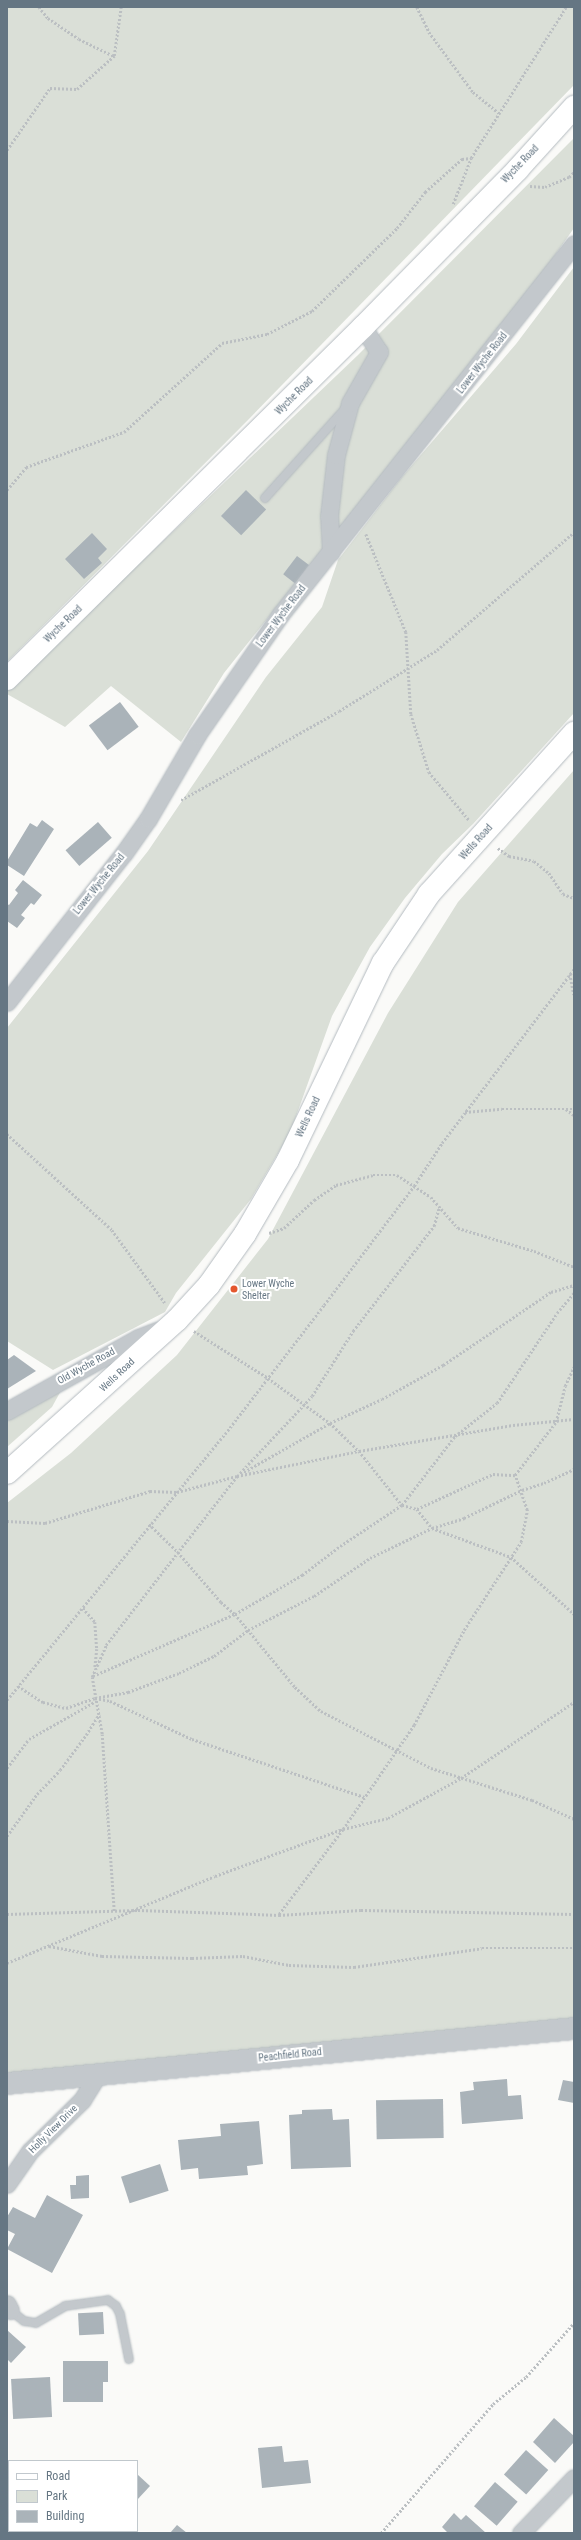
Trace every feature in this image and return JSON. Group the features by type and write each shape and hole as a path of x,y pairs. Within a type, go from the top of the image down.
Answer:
{"main road":[{"name":"Wyche Road","path":"7,679 363,327 574,107"},
{"name":"Wells Road","path":"7,1472 173,1324 209,1285 245,1234 288,1160 382,963 429,894 548,764 574,732"}],"street":[{"name":"Lower Wyche Road","path":"7,1002 124,853 233,680 330,552 358,519 574,244"},
{"path":"330,552 329,516 336,463 350,403 379,352 363,327"},
{"name":"Old Wyche Road","path":"7,1411 138,1338 173,1324"},
{"name":"Peachfield Road","path":"7,2083 574,2028"},
{"name":"Holly View Drive","path":"7,2184 30,2151 82,2100 98,2074"},
{"path":"521,2533 574,2478"}],"lane":[{"path":"265,498 350,403"},
{"path":"9,2307 24,2321 36,2323 65,2306 108,2300 116,2306 120,2314 129,2359"}],"path":[{"path":"39,7 48,18 79,38 114,56"},
{"path":"7,150 50,88 77,88 114,56 121,7"},
{"path":"417,7 429,32 473,92 499,113"},
{"path":"7,490 26,467 124,432 222,343 267,334 312,311 397,228 425,192 462,159 471,158 566,7"},
{"path":"501,184 545,187 569,177 574,172"},
{"path":"358,519 406,632 410,667 411,714 429,772 482,835 509,856 534,861 549,873 563,894 574,898"},
{"path":"175,804 339,711 437,650 574,532"},
{"path":"7,1700 268,1378 414,1186 465,1112 574,969"},
{"path":"570,974 574,995"},
{"path":"465,1112 502,1109 574,1109"},
{"path":"566,1109 574,1115"},
{"path":"7,1134 112,1230 173,1324 268,1378 330,1423 360,1451 402,1505 417,1509 432,1528 511,1557 574,1614"},
{"path":"245,1234 263,1235 284,1228 314,1200 343,1183 373,1175 397,1175 431,1197 458,1228 534,1251 574,1267"},
{"path":"94,1675 106,1645 237,1476 312,1396 353,1331 434,1226 439,1206"},
{"path":"237,1476 330,1423 382,1399 443,1365 551,1292 574,1285"},
{"path":"94,1675 235,1614 302,1576 340,1546 402,1505 455,1436 497,1404 557,1313 574,1293"},
{"path":"515,1475 556,1422 565,1386 574,1367"},
{"path":"7,1521 45,1523 150,1491 177,1492 237,1476 360,1451 513,1425 556,1422 574,1419"},
{"path":"18,1686 43,1702 66,1708 128,1692 179,1673 214,1656 248,1630 314,1596 370,1558 432,1528 464,1518 522,1490 544,1483 574,1469"},
{"path":"417,1509 493,1474 515,1475"},
{"path":"279,1915 342,1829 414,1725 464,1630 521,1542 527,1510 522,1490 515,1475"},
{"path":"149,1524 178,1552 221,1602 235,1614 295,1687 321,1711 431,1768 532,1800 574,1819"},
{"path":"83,1608 95,1622 97,1649 93,1684 99,1714 112,1855 114,1911"},
{"path":"7,1768 29,1740 96,1700 110,1701 192,1738 364,1797"},
{"path":"7,1963 138,1910 215,1876 342,1829 388,1818 461,1778 574,1702"},
{"path":"7,1836 37,1794 60,1770 86,1736 99,1714"},
{"path":"7,1914 138,1910 279,1915 361,1910 574,1914"},
{"path":"48,1946 102,1956 192,1958 243,1956 289,1965 354,1967 482,1948 574,1948"},
{"path":"381,2533 493,2404 526,2377 574,2323"}],"green space":[{"path":"7,7 574,7 574,85 249,419 7,662"},
{"path":"574,138 574,228 539,278 224,673 181,742 111,686 65,727 7,694 7,690 358,355"},
{"path":"574,267 574,713 473,824 442,854 405,898 370,947 332,1016 290,1133 251,1199 176,1293 165,1312 53,1370 7,1341 7,1028 148,851 266,677 322,607 338,560 401,478 516,344"},
{"path":"574,770 574,2028 7,2083 7,1503 71,1453 177,1355 268,1239 388,1013 458,902"},
{"path":"69,1376 52,1407 7,1447 7,1414"}],"building":[{"path":"246,490 266,509 241,535 221,516"},
{"path":"92,533 107,549 98,558 102,563 84,579 65,559"},
{"path":"297,556 309,565 295,583 283,574"},
{"path":"120,702 139,727 108,750 89,725"},
{"path":"42,820 54,829 24,876 7,865 7,861 30,823 37,827"},
{"path":"98,822 112,838 79,866 66,850"},
{"path":"23,880 42,895 34,905 31,903 21,915 25,918 17,928 7,921 7,904 9,905 18,893 15,890"},
{"path":"14,1355 36,1371 7,1389 7,1360"},
{"path":"507,2079 508,2096 521,2095 523,2119 462,2124 460,2092 474,2090 473,2082"},
{"path":"563,2080 574,2082 574,2103 558,2100"},
{"path":"443,2099 444,2138 377,2139 376,2100"},
{"path":"332,2109 333,2120 349,2119 351,2167 291,2169 289,2115 302,2114 302,2110"},
{"path":"259,2121 263,2164 247,2166 248,2175 199,2179 198,2168 181,2170 178,2140 221,2136 220,2124"},
{"path":"160,2164 169,2191 130,2203 121,2177"},
{"path":"89,2175 89,2198 71,2199 70,2185 76,2185 76,2176"},
{"path":"47,2195 83,2215 52,2273 7,2249 15,2234 7,2230 7,2217 13,2207 35,2218"},
{"path":"103,2312 104,2334 79,2335 78,2313"},
{"path":"7,2330 26,2347 11,2363 7,2359"},
{"path":"63,2361 108,2361 108,2382 103,2382 103,2402 63,2402"},
{"path":"50,2377 52,2417 13,2419 11,2379"},
{"path":"554,2418 574,2436 574,2442 555,2463 533,2442"},
{"path":"282,2446 284,2462 308,2460 311,2483 262,2488 258,2448"},
{"path":"526,2450 548,2470 526,2495 504,2475"},
{"path":"138,2475 150,2486 138,2499"},
{"path":"495,2482 518,2502 497,2526 474,2506"},
{"path":"454,2513 461,2520 466,2515 486,2533 448,2533 442,2527"},
{"path":"177,2525 187,2533 170,2533"}],"place":[{"name":"Lower Wyche Shelter","path":"234,1289"}]}
